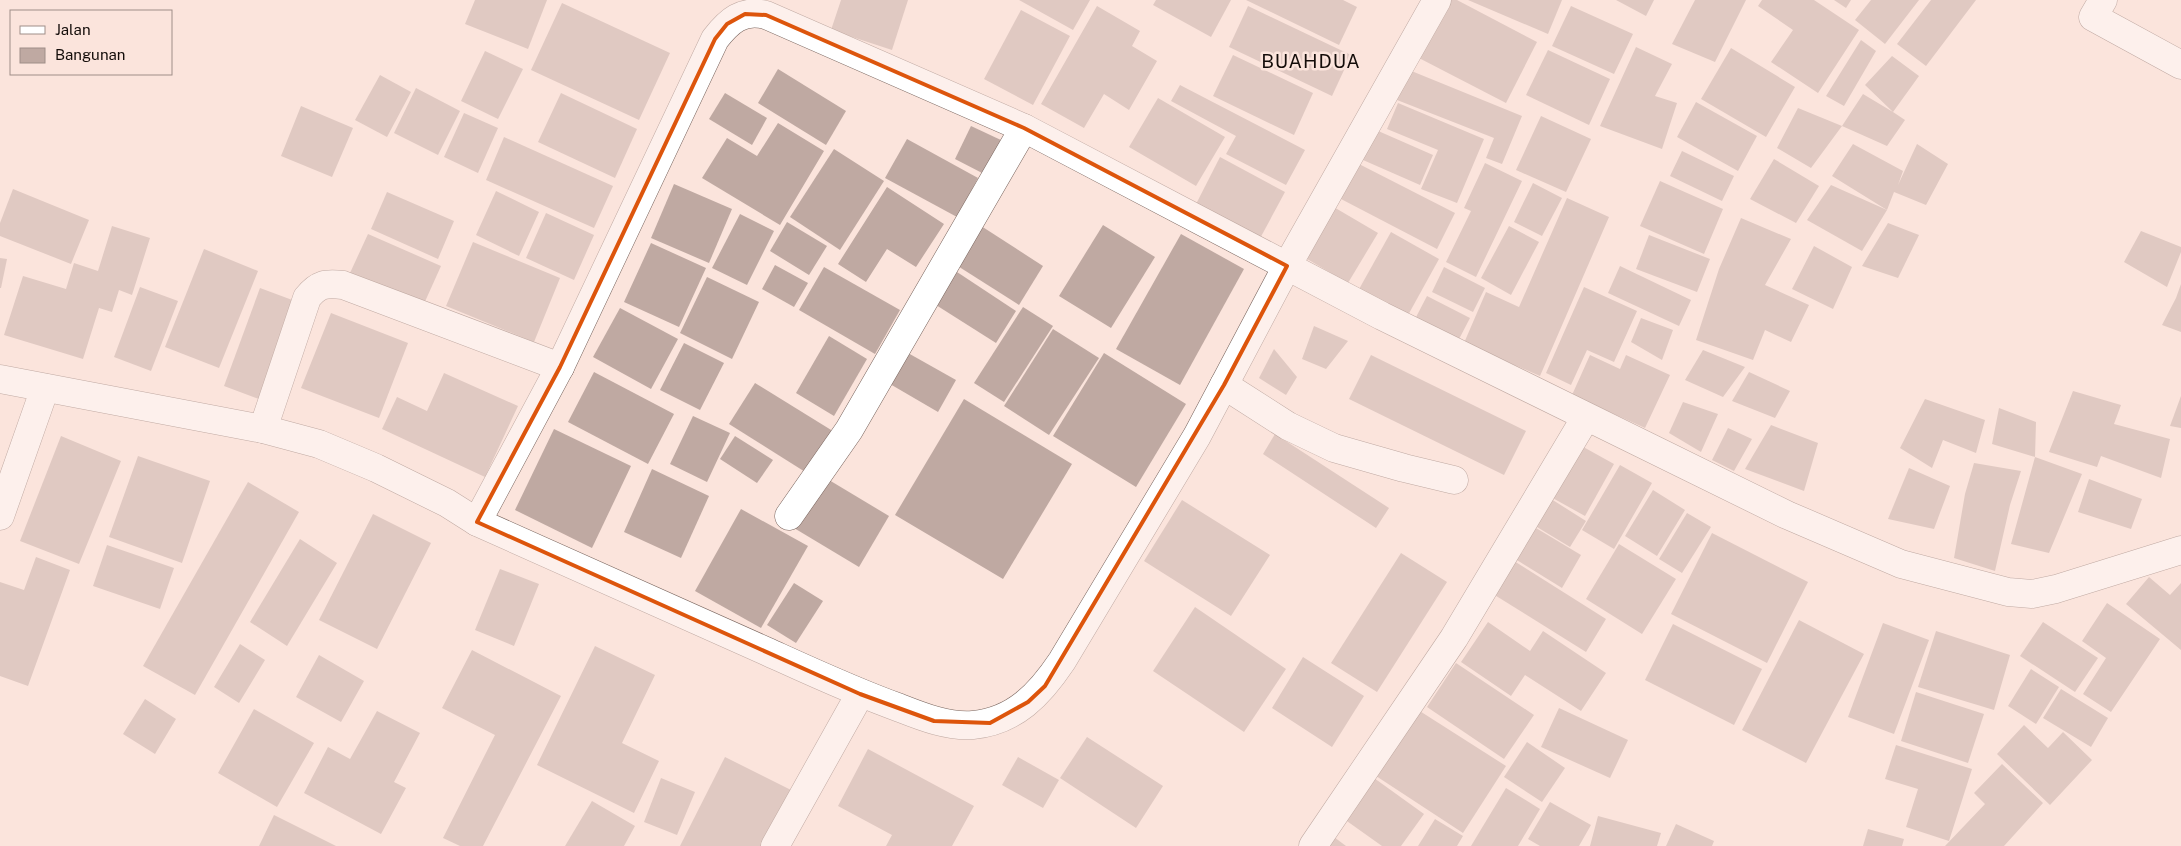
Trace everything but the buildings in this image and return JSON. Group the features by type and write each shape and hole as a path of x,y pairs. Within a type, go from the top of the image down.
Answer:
{"street":[{"path":"0,379 263,429 319,444 376,468 447,502 477,522 860,694 934,720 971,725 990,723 1007,716 1028,702 1045,686 1062,661 1197,436 1287,266 1437,0"},
{"path":"2103,0 2093,17 2181,65"},
{"path":"477,522 560,367 715,39 727,24 736,17 756,13 766,15 1024,128 1382,316 1787,515 1901,564 2008,592 2032,594 2056,589 2181,550"},
{"path":"789,516 849,430 1024,128"},
{"path":"263,429 307,298 314,289 323,285 343,285 560,367"},
{"path":"1224,385 1288,426 1334,448 1454,480"},
{"path":"0,516 45,388"},
{"path":"1313,846 1454,638 1586,417"},
{"path":"775,846 860,694"}],"highlighted area":[{"path":"745,14 766,15 1024,128 1287,266 1224,385 1045,686 1028,702 990,723 934,721 860,694 477,522 560,367 715,39 727,24"}],"district":[{"name":"BUAHDUA","path":"1311,61"}]}
